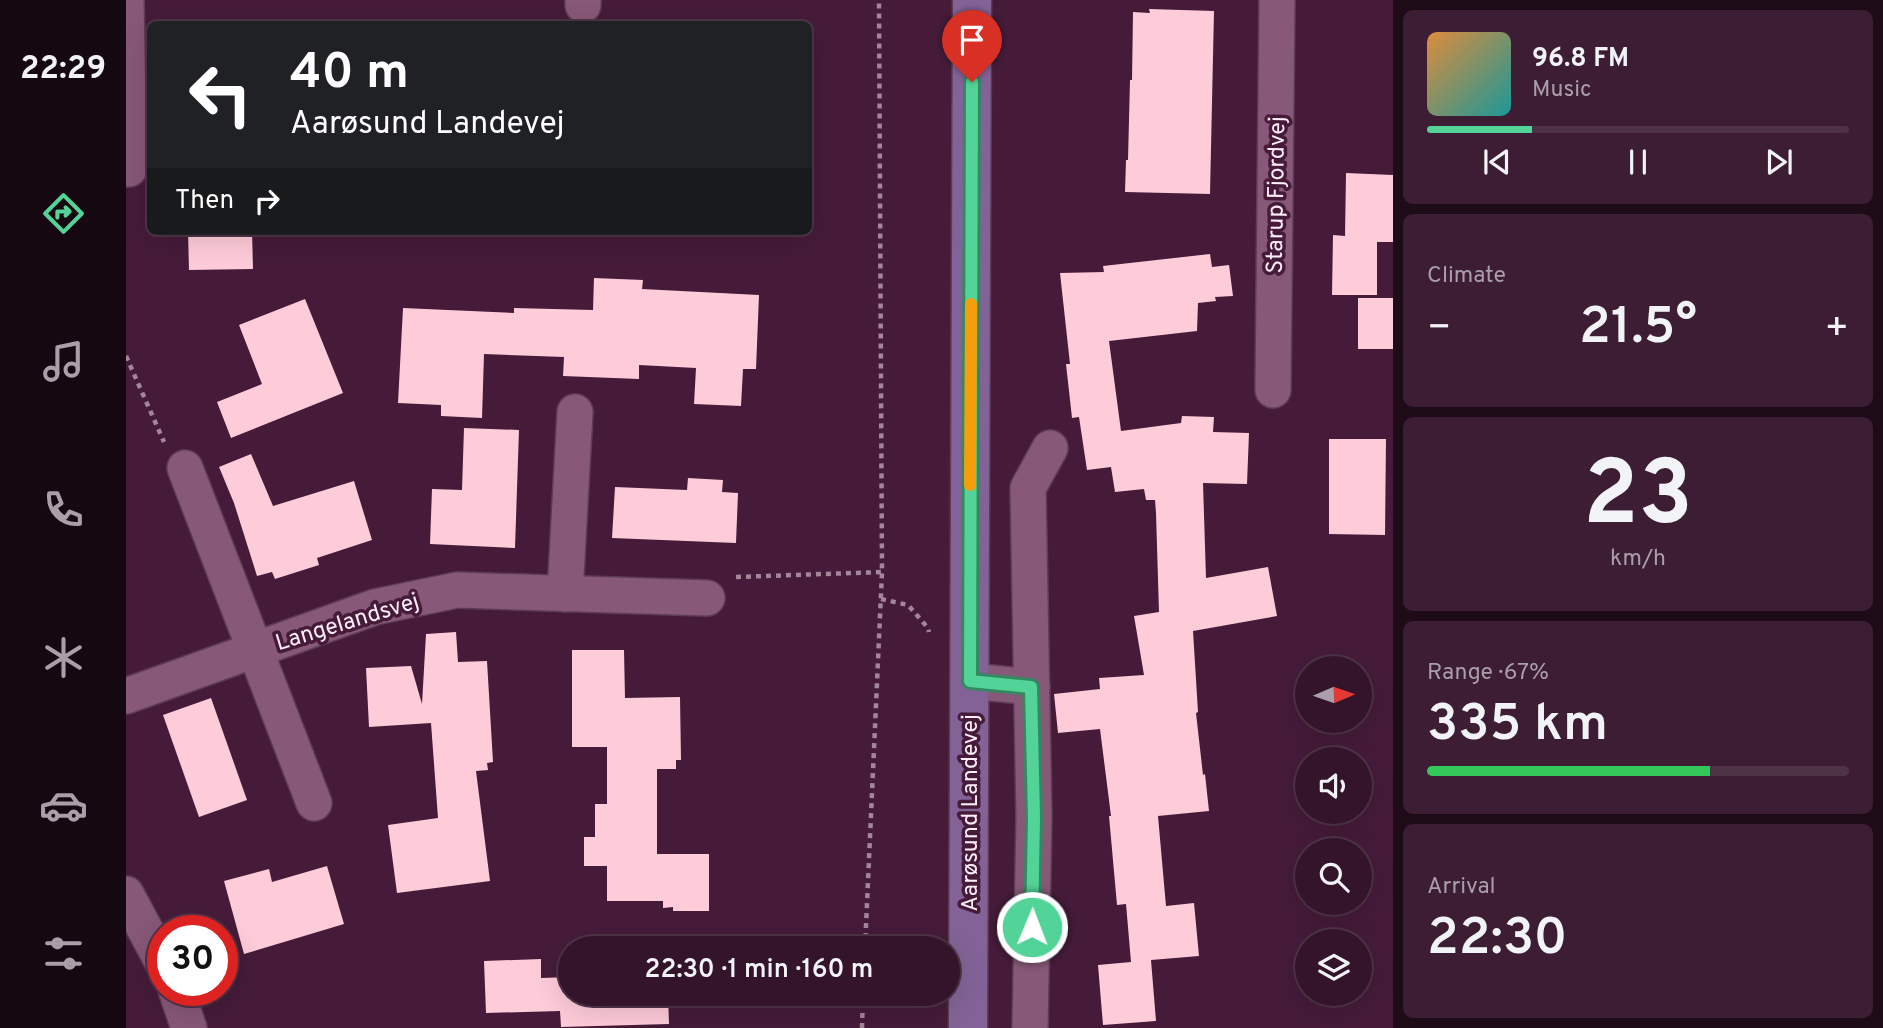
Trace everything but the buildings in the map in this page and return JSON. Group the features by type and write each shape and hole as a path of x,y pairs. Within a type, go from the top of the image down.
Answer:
{"street":[{"path":"126,0 129,169"},
{"name":"Aarøsund Landevej","path":"968,1028 972,0"},
{"name":"Starup Fjordvej","path":"1273,390 1277,0"},
{"path":"565,594 575,412"},
{"path":"1030,1028 1034,817 1028,488 1051,448"},
{"name":"Langelandsvej","path":"185,467 314,803"},
{"name":"Langelandsvej","path":"126,696 375,607 457,590 707,598"},
{"name":"Aarøsund Landevej","path":"970,681 1031,687"},
{"path":"126,894 147,933"},
{"path":"181,1006 188,1028"}],"path":[{"path":"866,936 882,572 879,0"},
{"path":"126,356 172,458 185,467"},
{"path":"707,598 722,578 882,572"},
{"path":"881,599 908,605 928,628 930,639"},
{"path":"862,1028 863,1006"}],"slow traffic":[{"path":"970,485 971,304"}],"route":[{"path":"972,82 970,681 1031,687 1034,817 1032,927"}]}
